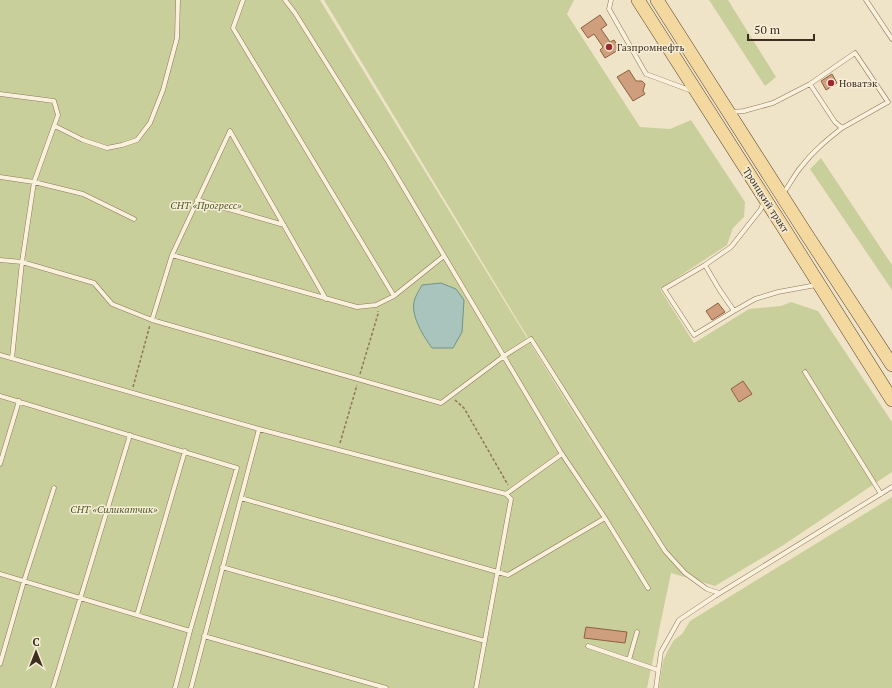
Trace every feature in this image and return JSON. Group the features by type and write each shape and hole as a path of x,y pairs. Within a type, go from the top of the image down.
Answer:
{"main road":[{"name":"Троицкий тракт","path":"638,0 892,400"},
{"name":"Троицкий тракт","path":"657,0 892,366"}],"lane":[{"path":"54,126 83,140 107,148 122,146 137,140 150,123 163,90 177,38 178,0"},
{"path":"243,0 234,28 394,296"},
{"path":"285,0 295,13 389,163 562,454 605,518 648,588"},
{"path":"612,0 609,9 646,74 698,93"},
{"path":"866,0 892,39"},
{"path":"729,113 744,111 773,103 810,84 855,53 888,102 842,128 819,146 801,166 787,188 781,194"},
{"path":"810,84 835,122 842,128"},
{"path":"0,94 54,101 58,114 34,182 22,262 12,358"},
{"path":"152,320 172,255 230,131 326,299"},
{"path":"0,177 34,182 83,194 134,219"},
{"path":"765,199 761,209 731,247 705,265 664,289 694,335 755,299 778,292 819,284"},
{"path":"197,200 284,225"},
{"path":"172,255 357,307 376,305 394,296 444,256"},
{"path":"0,260 22,262 94,283 112,304 152,320 441,404 504,356 531,339 665,551 685,573 707,589 719,593"},
{"path":"705,265 734,311"},
{"path":"0,355 260,429 506,494 511,499 476,688"},
{"path":"805,372 881,494"},
{"path":"0,396 185,451 236,468 175,688"},
{"path":"0,464 18,401"},
{"path":"191,688 260,429"},
{"path":"53,688 130,435"},
{"path":"137,615 185,451"},
{"path":"506,494 562,454"},
{"path":"656,688 661,652 679,620 719,593 892,487"},
{"path":"0,664 24,581 54,488"},
{"path":"241,498 508,575 605,518"},
{"path":"222,567 485,641"},
{"path":"0,574 190,631"},
{"path":"629,660 637,632"},
{"path":"204,636 386,688"},
{"path":"588,646 658,670"}],"path":[{"path":"132,393 152,320"},
{"path":"451,396 464,408 511,490"}],"green space":[{"path":"0,0 320,0 603,462 324,0 574,0 567,14 640,127 670,129 691,120 745,202 744,217 733,228 727,245 660,289 694,343 749,309 781,306 791,302 818,311 892,422 892,472 782,546 715,586 671,573 647,688 0,688"},
{"path":"709,0 728,0 776,77 765,86"},
{"path":"821,158 892,265 892,290 810,169"},
{"path":"892,497 892,688 659,688 663,661 668,650 674,640 682,634 690,621"}],"water":[{"path":"441,283 456,289 464,300 462,332 453,348 432,348 422,333 414,314 416,296 422,285"}],"building":[{"path":"600,15 607,25 601,29 610,42 614,40 620,49 605,58 600,50 603,47 594,34 588,38 581,28"},
{"path":"629,70 636,81 642,81 645,84 643,91 645,94 633,101 617,77"},
{"path":"832,74 837,83 826,90 821,81"},
{"path":"718,303 725,312 712,320 706,311"},
{"path":"743,381 752,394 739,402 731,389"},
{"path":"586,627 627,632 625,643 584,638"}],"place":[{"name":"Газпромнефть","path":"609,47"},
{"name":"Новатэк","path":"831,83"}],"park label":[{"name":"СНТ «Прогресс»","path":"206,205"},
{"name":"СНТ «Силикатчик»","path":"114,509"}]}
